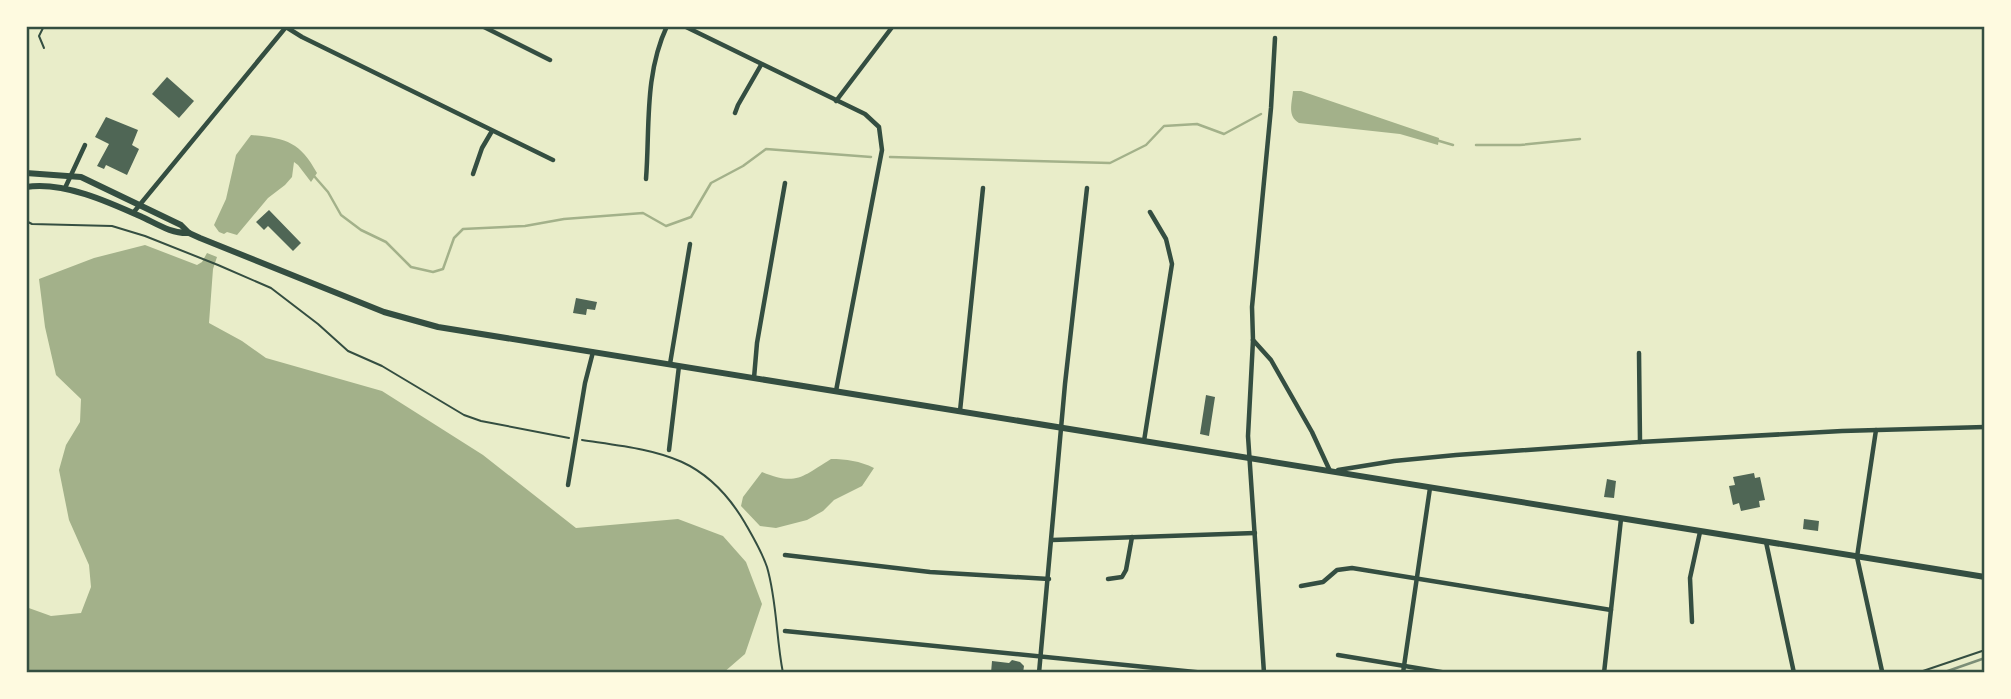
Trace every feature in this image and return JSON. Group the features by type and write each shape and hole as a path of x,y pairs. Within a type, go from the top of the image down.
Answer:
{"main road":[{"path":"26,173 71,174 104,186 181,225 189,233 321,287 411,320 438,327 1985,577"},
{"path":"26,187 50,185 65,188 133,213 178,234 189,233"},
{"path":"26,398 26,497"}],"street":[{"path":"482,26 550,60"},
{"path":"646,179 649,96 657,53 667,26"},
{"path":"684,26 865,114 878,127 882,150 836,391"},
{"path":"836,101 892,26"},
{"path":"133,213 286,27 553,160"},
{"path":"1264,673 1248,436 1252,307 1275,38"},
{"path":"736,113 761,65"},
{"path":"473,174 482,148 492,131"},
{"path":"65,188 85,145"},
{"path":"754,378 757,343 785,183"},
{"path":"960,411 983,188"},
{"path":"1039,673 1065,384 1087,188"},
{"path":"1144,441 1172,264 1166,239 1150,212"},
{"path":"670,364 690,244"},
{"path":"1253,340 1271,360 1312,432 1331,472 1394,461 1640,442 1985,427"},
{"path":"568,485 593,351"},
{"path":"1639,353 1640,442"},
{"path":"669,450 679,365"},
{"path":"1876,430 1857,557 1882,671"},
{"path":"1403,673 1430,488"},
{"path":"1604,673 1621,519"},
{"path":"1692,622 1690,578 1700,532"},
{"path":"1052,540 1255,533"},
{"path":"1108,579 1122,577 1126,570 1132,537"},
{"path":"1766,542 1794,673"},
{"path":"785,555 930,572 1049,579"},
{"path":"1301,586 1323,582 1337,570 1347,568 1611,610"},
{"path":"785,631 1205,673"},
{"path":"1338,654 1447,673"}],"path":[{"path":"44,26 39,36 44,48"},
{"path":"26,221 32,224 112,226 145,236 271,288 348,351 382,366 464,415 481,421 634,448 678,459 699,470 727,495 755,540 767,566 783,673"},
{"path":"1917,673 1985,650"}],"shaded area":[{"path":"1293,91 1301,91 1439,138 1438,145 1400,134 1299,123 1292,113"},
{"path":"251,135 283,140 298,148 317,173 311,182 294,162 292,177 268,198 237,235 227,232 224,234 214,225 226,199 236,155"},
{"path":"145,245 197,265 207,253 217,257 213,269 209,323 266,358 382,391 483,455 576,528 678,519 723,536 746,562 762,604 745,654 723,673 26,673 26,607 51,616 81,613 91,587 89,565 69,520 59,470 66,445 80,422 81,399 56,375 45,327 39,279 94,258"},
{"path":"831,459 853,461 874,468 862,486 834,500 823,511 807,520 776,528 760,526 741,506 743,497 762,472 791,479 813,471"}],"building":[{"path":"167,77 194,101 179,118 152,94"},
{"path":"106,117 138,130 132,145 139,149 127,175 106,165 104,169 97,166 109,144 95,137"},
{"path":"269,210 301,243 293,251 268,226 264,230 256,222"},
{"path":"576,298 597,302 595,310 587,309 586,315 573,313"},
{"path":"1206,395 1215,397 1209,436 1200,434"},
{"path":"1754,473 1755,478 1760,477 1765,500 1759,501 1760,507 1741,511 1739,503 1733,505 1729,486 1735,485 1733,477"},
{"path":"1607,479 1616,481 1614,498 1604,497"},
{"path":"1804,519 1819,521 1818,531 1803,529"},
{"path":"1012,660 1024,666 1023,673 991,673 992,661 1009,663"}],"waterway":[{"path":"890,157 1110,163 1146,145 1164,126 1197,124 1224,134 1261,114"},
{"path":"1476,145 1520,145 1580,139"},
{"path":"1436,140 1453,145"},
{"path":"314,176 328,192 341,215 361,230 386,242 411,267 433,272 443,269 454,238 463,229 525,226 564,219 643,213 666,226 691,217 711,183 743,166 766,149 871,157"}],"railway":[{"path":"1942,673 1985,658"}]}
